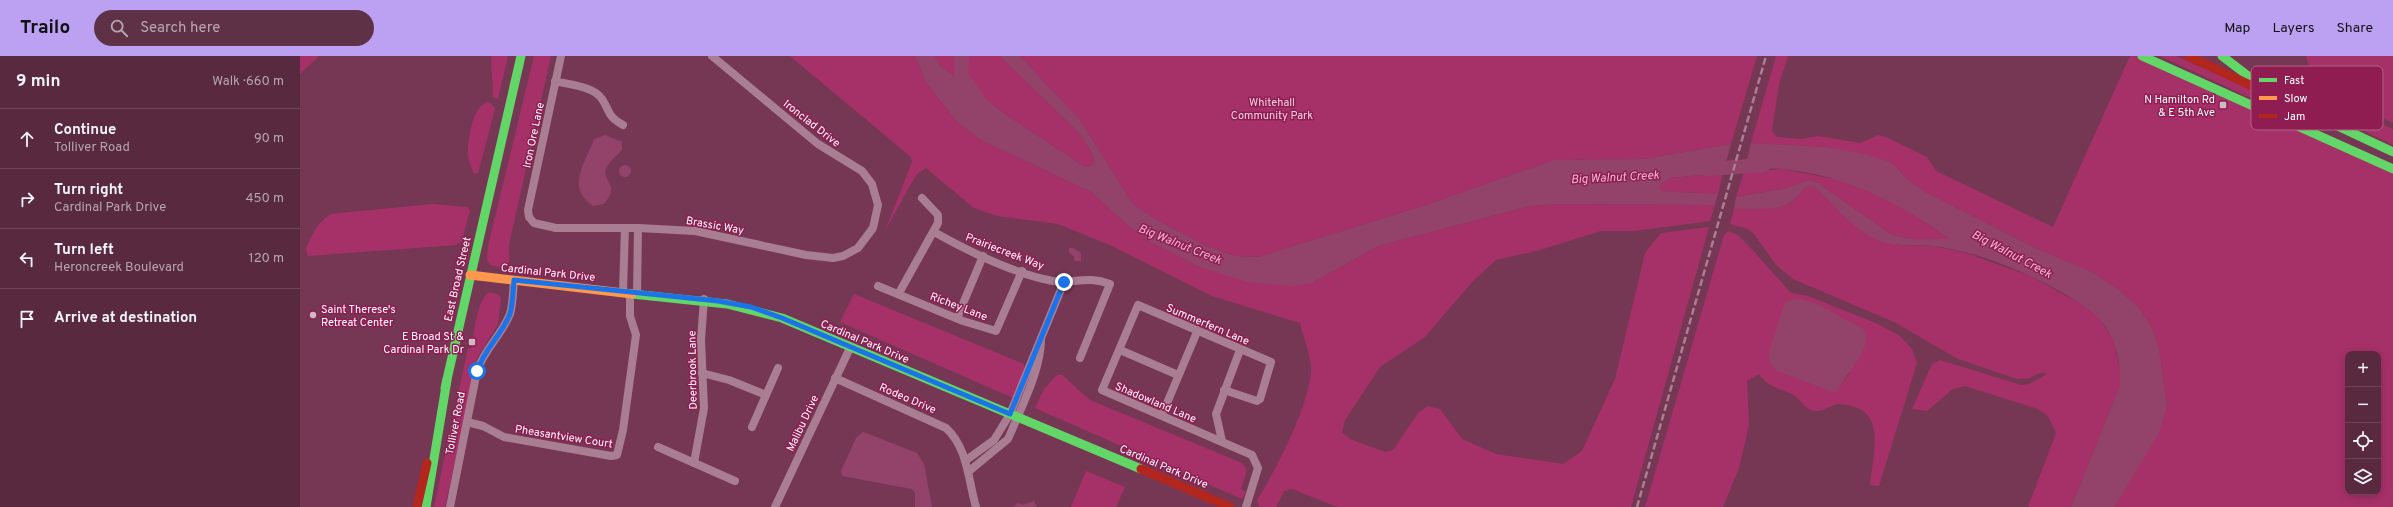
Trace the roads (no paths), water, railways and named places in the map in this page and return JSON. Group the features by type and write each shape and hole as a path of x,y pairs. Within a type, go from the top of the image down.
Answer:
{"main road":[{"name":"East Broad Street","path":"417,507 521,56"},
{"path":"2142,56 2251,105"},
{"path":"2188,56 2251,85"},
{"path":"2222,56 2251,78"},
{"path":"2306,130 2393,169"},
{"path":"2347,130 2393,152"},
{"name":"Cardinal Park Drive","path":"470,275 630,293 704,299 751,307 782,318 850,348 1230,507"},
{"path":"426,507 447,380"}],"street":[{"name":"Iron Ore Lane","path":"529,218 529,203 561,56"},
{"name":"Ironclad Drive","path":"712,56 818,144 862,171 872,184 876,196 877,216"},
{"path":"555,82 596,94 602,99 611,118 623,125"},
{"path":"899,294 938,223 938,215 922,198"},
{"name":"Brassic Way","path":"529,218 534,222 556,228 638,228 695,231 806,255 833,258 844,256 858,248 874,228 877,216"},
{"path":"624,228 630,293"},
{"path":"630,293 638,228"},
{"name":"Prairiecreek Way","path":"934,232 983,256 1022,271 1064,282 1090,279 1110,284 1080,358"},
{"path":"957,318 983,256"},
{"name":"Richey Lane","path":"878,286 996,332 1022,271"},
{"name":"Tolliver Road","path":"450,507 482,357 500,332 510,314 514,280"},
{"path":"968,472 1008,439 1041,334 1064,282"},
{"name":"Pheasantview Court","path":"467,422 491,429 504,437 610,456 617,455 623,430 636,335 630,316 630,293"},
{"name":"Deerbrook Lane","path":"694,463 704,408 701,340 704,299"},
{"name":"Summerfern Lane","path":"1138,305 1197,332 1271,362 1260,399 1257,401 1224,390"},
{"name":"Shadowland Lane","path":"1138,305 1102,390 1252,455 1255,459 1257,473 1246,507"},
{"path":"1162,415 1197,332"},
{"name":"Malibu Drive","path":"775,507 850,348"},
{"path":"1120,350 1178,376"},
{"path":"1222,441 1216,414 1240,350"},
{"path":"752,427 778,368"},
{"path":"702,373 730,380 766,395"},
{"name":"Rodeo Drive","path":"835,378 940,424 954,435 962,450 976,507"},
{"path":"965,461 994,440 1014,416"},
{"path":"658,447 735,481"}],"water":[{"path":"915,56 935,56 940,66 1011,118 1085,167 1093,165 1094,157 1081,135 1000,56 1020,56 1080,120 1133,204 1155,219 1206,246 1235,256 1258,257 1423,206 1554,160 1643,159 1731,144 1723,173 1670,178 1659,186 1661,191 1718,194 1715,205 1557,204 1530,206 1378,246 1312,283 1292,286 1248,282 1200,267 1151,242 1126,224 1091,192 981,140 957,122 926,82"},
{"path":"605,135 622,142 622,150 611,161 606,169 606,178 611,188 609,197 604,204 593,206 585,199 580,191 580,174 594,139"},
{"path":"1751,143 1826,147 1864,154 1891,162 1909,181 1927,193 2042,251 2092,272 2119,290 2138,307 2152,328 2159,349 2167,406 2159,433 2114,507 2071,507 2119,388 2120,369 2116,349 2113,340 2103,323 2085,307 2070,297 2014,269 1978,256 1942,247 1896,244 1883,242 1873,238 1855,226 1815,187 1806,186 1791,202 1783,206 1766,209 1734,209 1736,197 1787,188 1809,180 1818,183 1892,235 1911,239 1949,239 1911,214 1850,184 1806,172 1783,169 1744,172"},
{"path":"625,165 629,167 631,171 629,175 625,177 621,175 619,171 621,167"},
{"path":"1069,248 1073,248 1081,253 1081,261 1074,261 1074,257 1069,252"},
{"path":"1797,299 1816,304 1827,309 1863,329 1866,335 1866,343 1862,352 1836,393 1777,371 1770,363 1768,355 1785,302"},
{"path":"863,432 917,453 924,464 932,507 915,507 915,493 912,489 842,476 841,471 856,438"},
{"path":"1034,501 1037,507 1013,507 1018,503 1023,505"}],"waterway":[{"name":"Big Walnut Creek","path":"962,56 961,75 981,104"},
{"name":"Big Walnut Creek","path":"1707,169 1764,165"}],"railway":[{"path":"1637,507 1766,56"}],"place":[{"name":"N Hamilton Rd & E 5th Ave","path":"2223,105"},
{"name":"Saint Therese's Retreat Center","path":"313,315"},
{"name":"E Broad St & Cardinal Park Dr","path":"472,342"}],"park label":[{"name":"Whitehall Community Park","path":"1272,108"}]}
